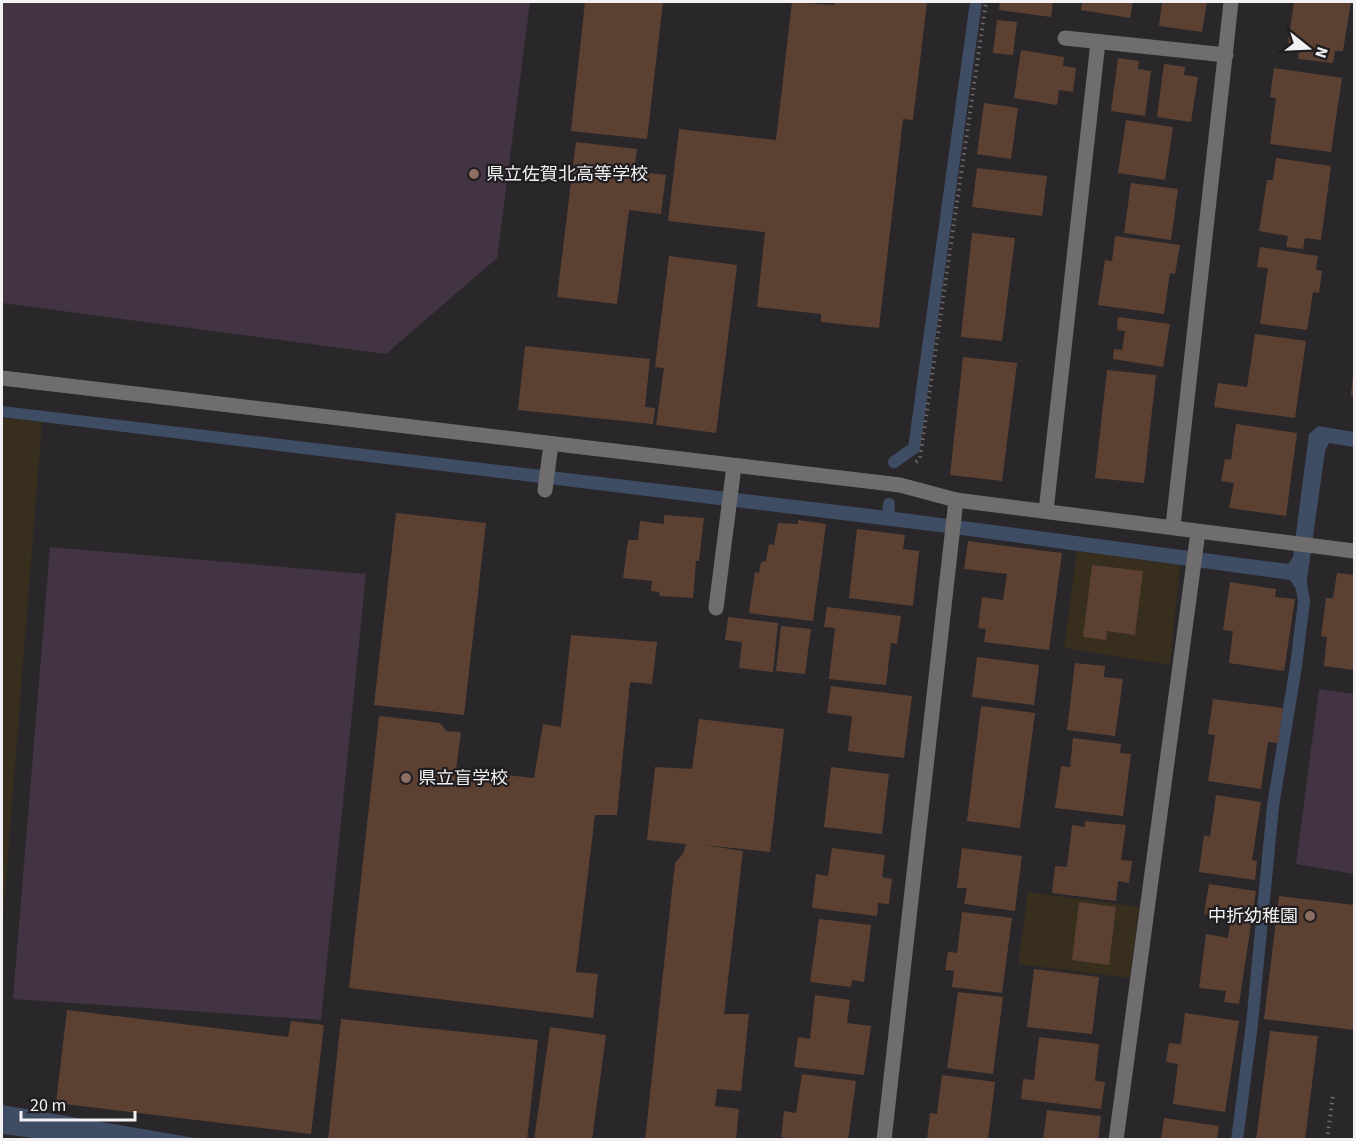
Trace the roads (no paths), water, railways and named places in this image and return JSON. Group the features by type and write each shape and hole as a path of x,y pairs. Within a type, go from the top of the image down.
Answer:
{"street":[{"path":"1173,526 1232,2"},
{"path":"1065,38 1226,55"},
{"path":"1046,511 1098,42"},
{"path":"2,378 900,485 955,506 1046,511 1173,526 1197,537 1289,543 1354,551"},
{"path":"545,490 551,444"},
{"path":"716,608 734,466"},
{"path":"884,1140 955,506"},
{"path":"1116,1140 1197,537"}],"water":[{"path":"2,406 888,511 1288,564 1293,557 1309,434 1318,426 1354,432 1354,447 1329,443 1325,451 1304,601 1290,580 939,532 2,417"},
{"path":"2,1105 201,1139 51,1140 2,1134"}],"waterway":[{"path":"894,462 914,448 976,2"},
{"path":"888,518 889,504"},
{"path":"1237,1140 1252,1024 1273,806 1296,666 1304,601 1301,584"}],"place":[{"name":"県立佐賀北高等学校","path":"474,174"},
{"name":"県立盲学校","path":"406,778"},
{"name":"中折幼稚園","path":"1310,916"}]}
